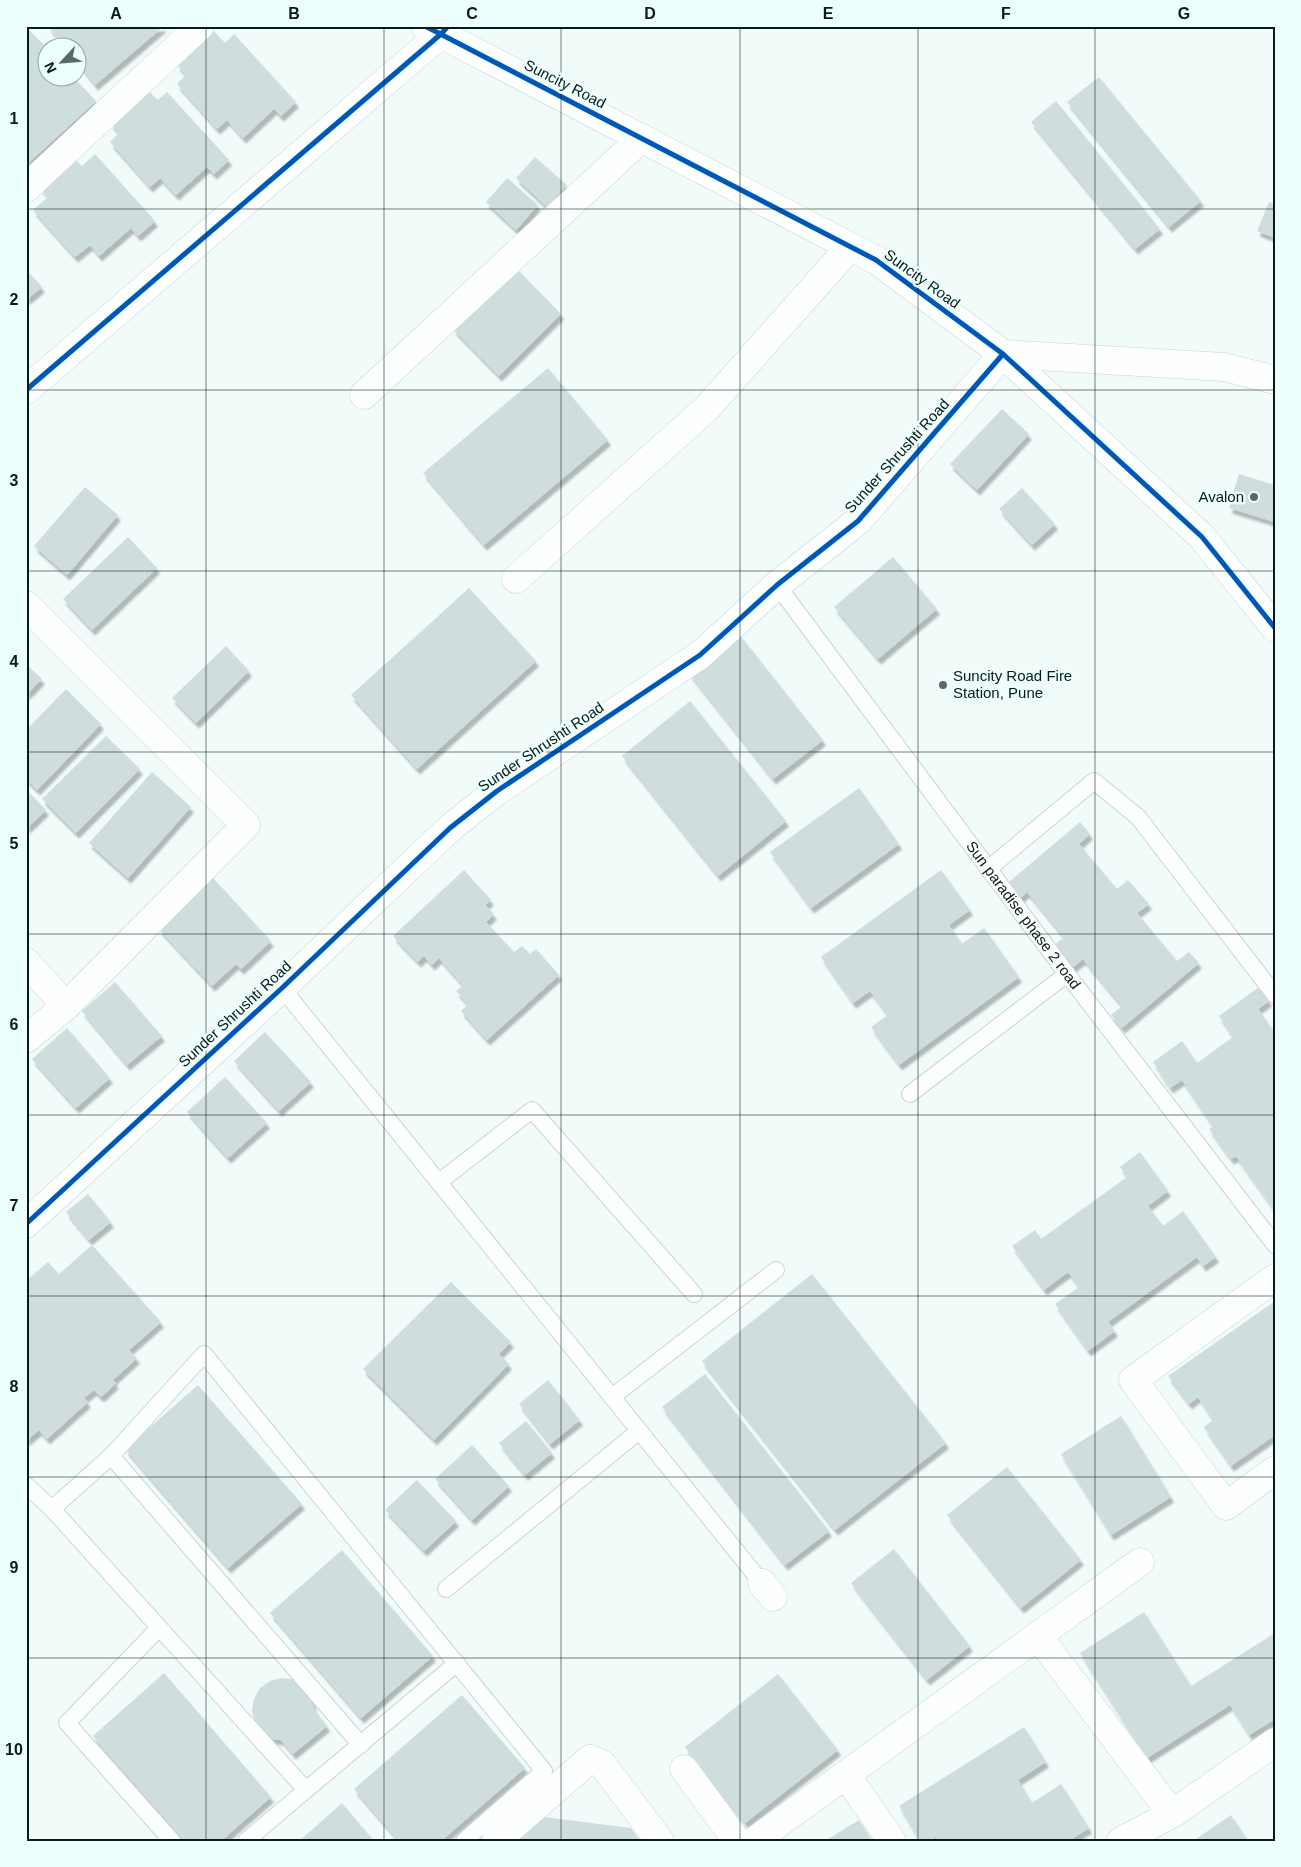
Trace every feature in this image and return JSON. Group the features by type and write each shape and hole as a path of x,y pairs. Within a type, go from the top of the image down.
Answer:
{"street":[{"path":"26,188 200,26"},
{"path":"26,390 438,29"},
{"name":"Suncity Road","path":"438,29 876,260 1003,354 1202,537 1275,628"},
{"path":"364,394 642,138"},
{"path":"516,579 706,409 850,247"},
{"path":"1003,354 1224,367 1275,380"},
{"name":"Sunder Shrushti Road","path":"26,1224 282,988 450,828 497,791 700,655 777,585 858,521 1003,354"},
{"path":"26,605 246,825 66,1006 26,1039"},
{"path":"26,962 66,1006"},
{"path":"1275,1278 1133,1380 1226,1506 1275,1470"},
{"path":"754,1841 1140,1562"},
{"path":"1038,1636 1172,1814"},
{"path":"1121,1841 1172,1814 1275,1742"},
{"path":"496,1841 590,1759 602,1764 660,1841"},
{"path":"684,1769 737,1841"},
{"path":"846,1775 892,1841"}],"lane":[{"name":"Sun paradise phase 2 road","path":"777,585 1067,974 1275,1244"},
{"path":"988,869 1094,781 1138,817 1275,995"},
{"path":"910,1094 1067,974"},
{"path":"282,988 768,1590"},
{"path":"439,1182 532,1110 694,1294"},
{"path":"612,1397 776,1270"},
{"path":"52,1509 111,1456 204,1354 544,1771 464,1841"},
{"path":"446,1589 640,1431"},
{"path":"111,1456 361,1745"},
{"path":"26,1485 52,1509 306,1790"},
{"path":"159,1628 67,1722 172,1841"},
{"path":"246,1841 457,1663"}],"building":[{"path":"48,26 164,26 95,85 88,76 88,38 57,38"},
{"path":"26,27 38,39 38,88 84,88 96,101 26,165"},
{"path":"214,31 225,43 234,34 296,102 281,116 274,109 243,138 227,120 217,129 177,84 186,75 177,65"},
{"path":"1099,77 1201,201 1169,227 1067,102"},
{"path":"147,89 158,100 167,92 229,160 214,174 207,167 176,195 160,178 150,187 110,142 119,133 110,123"},
{"path":"1056,101 1160,229 1135,249 1031,122"},
{"path":"95,154 155,221 138,236 131,228 99,256 90,245 75,257 33,210 48,197 40,187 73,157 82,166"},
{"path":"535,157 567,185 547,207 516,178"},
{"path":"507,178 538,205 516,230 486,202"},
{"path":"1269,202 1275,204 1275,238 1257,231"},
{"path":"515,267 561,314 499,376 453,329"},
{"path":"26,269 42,287 26,300"},
{"path":"548,368 608,440 484,545 423,473"},
{"path":"1002,409 1029,434 977,490 950,464"},
{"name":"Avalon","path":"1239,474 1275,485 1275,522 1229,508"},
{"path":"85,487 118,515 67,575 34,546"},
{"path":"1022,488 1055,524 1032,545 999,509"},
{"path":"128,537 157,568 92,630 63,599"},
{"path":"893,557 937,609 878,659 834,607"},
{"path":"469,588 536,661 417,769 351,695"},
{"path":"739,634 823,740 773,779 689,673"},
{"path":"226,646 249,671 196,723 172,698"},
{"path":"26,664 42,679 26,695"},
{"path":"66,689 101,724 37,790 26,779 26,730"},
{"path":"690,701 786,821 718,876 622,756"},
{"path":"106,736 140,769 76,833 42,799"},
{"path":"152,772 191,807 128,878 89,843"},
{"path":"859,788 899,844 811,908 770,852"},
{"path":"26,789 46,810 26,829"},
{"path":"1080,822 1090,834 1079,844 1117,889 1128,880 1149,904 1137,913 1177,961 1189,952 1199,963 1122,1028 1111,1015 1122,1006 1083,959 1072,968 1053,946 1064,937 1027,892 1016,902 1003,887"},
{"path":"464,870 491,900 485,905 494,914 486,922 514,952 522,946 530,954 536,949 559,975 487,1040 461,1011 468,1004 456,991 463,985 439,958 432,965 424,956 418,962 393,936"},
{"path":"941,870 970,910 949,925 962,944 984,928 1019,977 899,1065 871,1027 888,1015 870,991 853,1003 821,957"},
{"path":"213,878 271,941 241,969 236,964 212,986 159,929"},
{"path":"115,982 162,1036 127,1065 82,1011"},
{"path":"1259,987 1269,1001 1258,1009 1275,1033 1275,1211 1236,1156 1231,1159 1209,1129 1213,1126 1182,1080 1170,1088 1153,1062 1182,1041 1197,1063 1233,1037 1219,1016"},
{"path":"67,1028 110,1078 76,1108 32,1059"},
{"path":"265,1032 311,1082 279,1111 234,1061"},
{"path":"225,1077 267,1123 228,1158 187,1112"},
{"path":"1140,1152 1168,1191 1148,1206 1163,1226 1183,1211 1216,1257 1203,1266 1197,1257 1108,1322 1115,1331 1088,1351 1055,1304 1079,1287 1068,1272 1044,1290 1012,1246 1035,1230 1041,1239 1127,1177 1120,1167"},
{"path":"88,1194 111,1222 89,1240 66,1212"},
{"path":"92,1245 161,1322 129,1350 137,1358 113,1380 116,1383 101,1397 94,1390 84,1398 88,1402 47,1439 39,1430 26,1441 26,1281 48,1262 59,1274"},
{"path":"812,1274 946,1443 835,1530 702,1361"},
{"path":"451,1282 511,1342 499,1354 509,1364 434,1440 363,1369"},
{"path":"1275,1301 1275,1435 1231,1466 1204,1427 1213,1420 1198,1397 1189,1404 1168,1376"},
{"path":"705,1374 829,1531 785,1565 662,1407"},
{"path":"548,1380 580,1420 550,1444 519,1404"},
{"path":"198,1385 302,1504 228,1568 125,1449"},
{"path":"1121,1416 1171,1497 1111,1535 1061,1454"},
{"path":"526,1421 552,1453 525,1475 499,1443"},
{"path":"472,1445 509,1486 472,1520 435,1479"},
{"path":"1007,1467 1081,1560 1021,1608 947,1515"},
{"path":"417,1480 456,1521 424,1551 385,1510"},
{"path":"894,1549 970,1646 927,1680 851,1583"},
{"path":"342,1550 433,1656 361,1718 270,1613"},
{"path":"1144,1612 1191,1686 1275,1633 1275,1719 1249,1735 1230,1705 1147,1758 1080,1653"},
{"path":"164,1673 271,1797 221,1841 185,1841 93,1736"},
{"path":"778,1674 838,1750 745,1823 685,1747"},
{"path":"281,1678 293,1679 304,1686 311,1695 314,1709 327,1726 293,1754 281,1740 273,1739 262,1733 255,1723 252,1711 254,1699 260,1688 270,1681"},
{"path":"462,1695 525,1768 441,1841 399,1841 354,1789"},
{"path":"1024,1727 1046,1762 1018,1780 1032,1803 1061,1784 1089,1828 1069,1841 939,1841 936,1837 929,1841 920,1841 899,1806"},
{"path":"342,1803 374,1841 299,1841"},
{"path":"1231,1815 1248,1841 1198,1841 1196,1839"},
{"path":"544,1817 631,1828 640,1841 513,1841"},
{"path":"859,1820 872,1841 825,1841"}],"cycle path":[{"path":"425,26 876,260 1003,354 1202,537 1275,628"},
{"path":"26,390 448,26"},
{"path":"26,1224 282,988 450,828 497,791 700,655 777,585 858,521 1003,354"}],"place":[{"name":"Avalon","path":"1254,497"},
{"name":"Suncity Road Fire Station, Pune","path":"943,685"}]}
